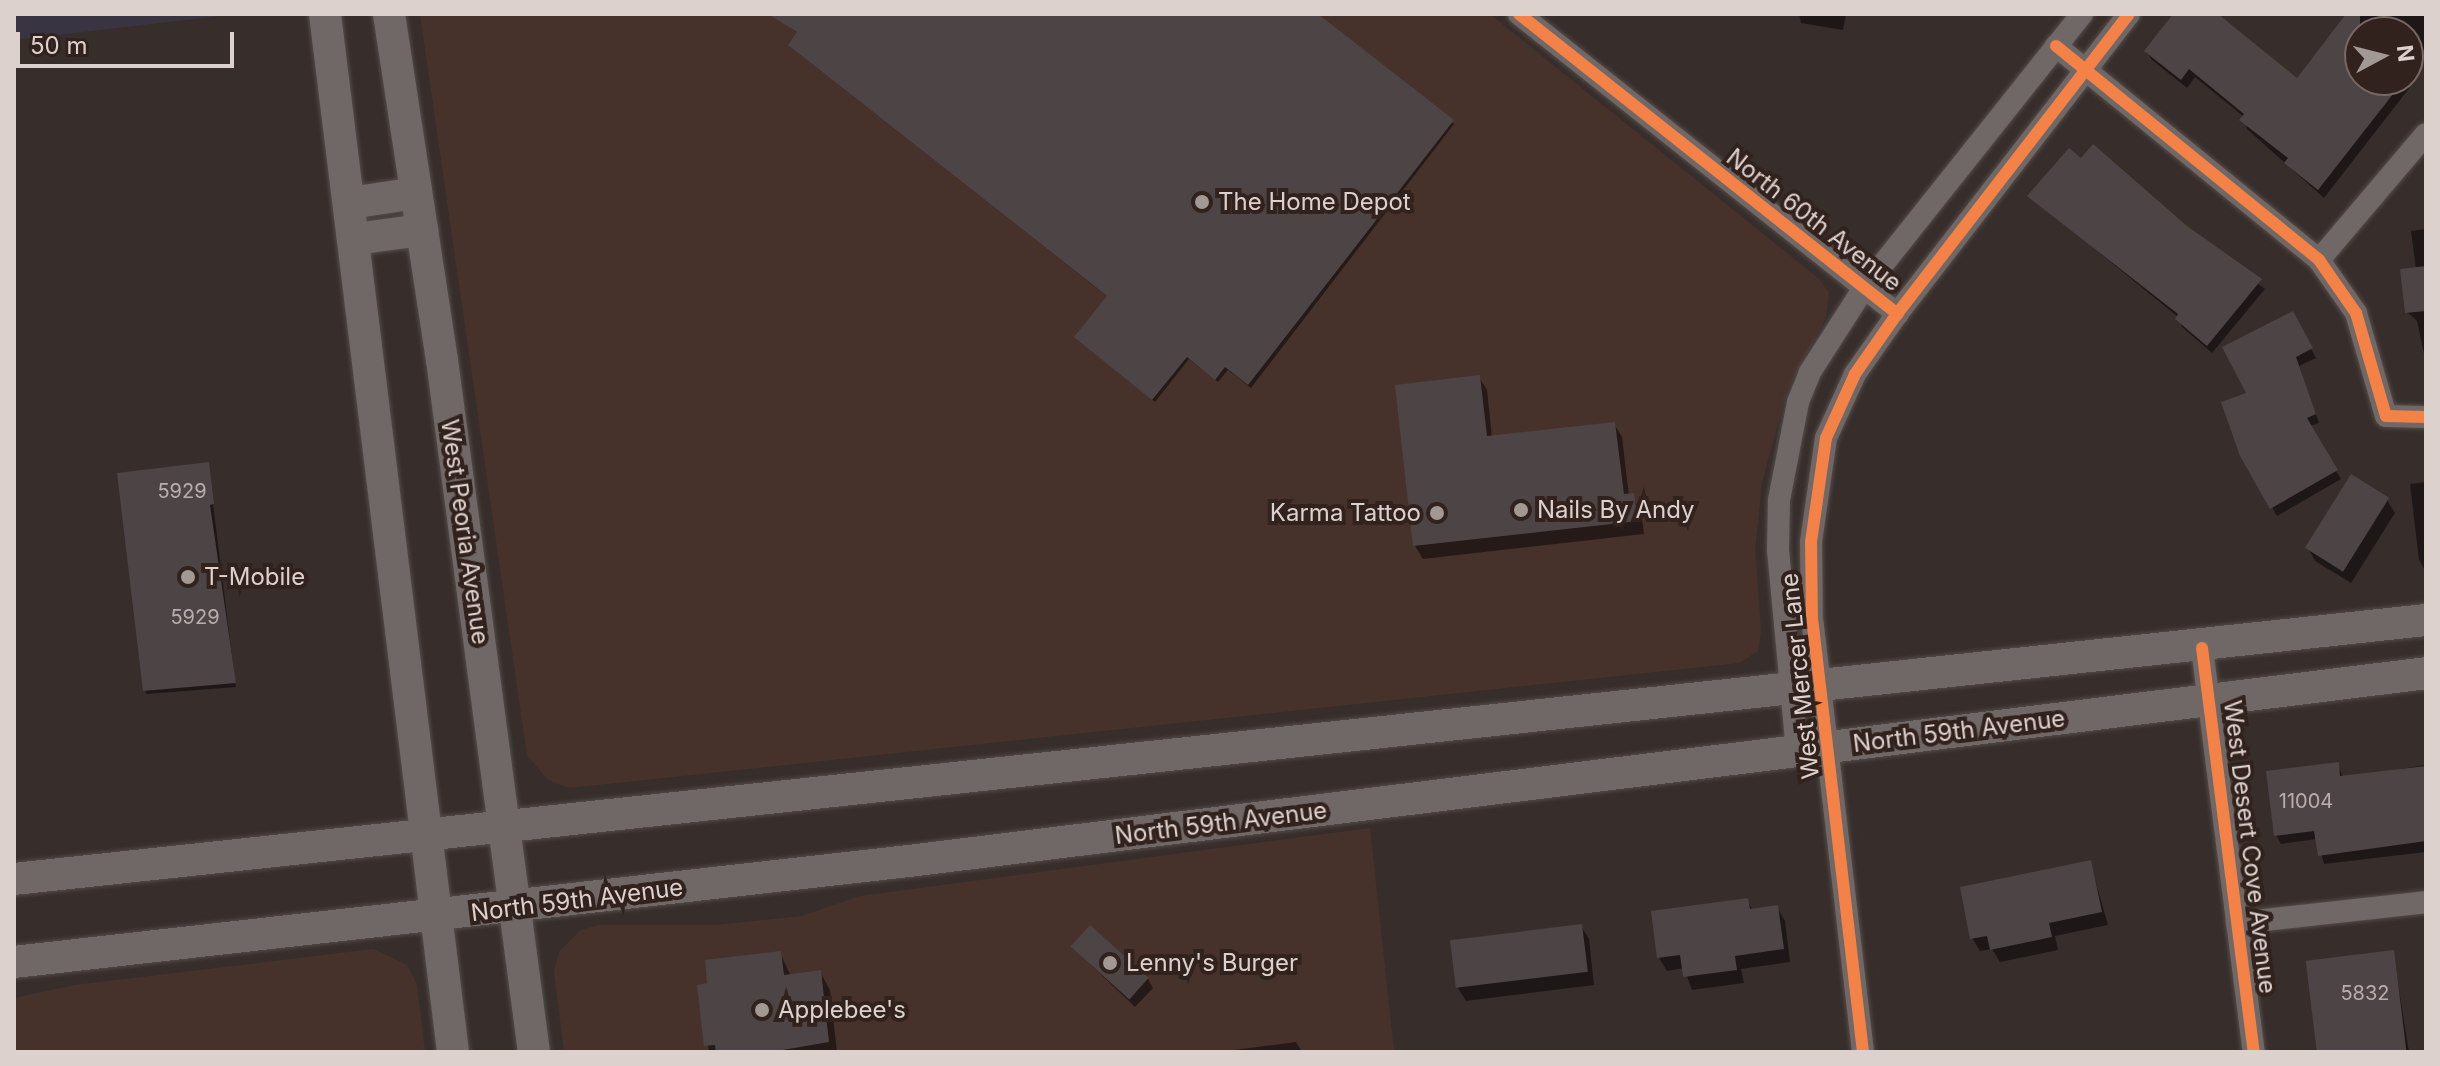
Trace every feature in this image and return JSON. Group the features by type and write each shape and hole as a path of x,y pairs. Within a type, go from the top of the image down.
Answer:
{"main road":[{"path":"325,14 453,1052"},
{"name":"West Peoria Avenue","path":"389,14 422,230 534,1052"},
{"path":"350,203 416,193"},
{"path":"355,239 422,230"},
{"path":"14,879 1788,687 2202,648 2426,620"},
{"name":"North 59th Avenue","path":"14,962 516,907 2426,673"}],"street":[{"name":"North 60th Avenue","path":"1519,14 1897,314 2129,14"},
{"name":"North 60th Avenue","path":"1864,288 2082,14"},
{"path":"2056,46 2083,72 2319,260 2356,313 2386,416 2426,417"},
{"path":"2319,260 2426,134"},
{"name":"West Mercer Lane","path":"1833,779 1797,751 1788,687 1778,550 1787,442 1810,372 1864,288"},
{"name":"West Mercer Lane","path":"1863,1052 1812,621 1811,542 1826,438 1850,384 1897,314"},
{"name":"West Desert Cove Avenue","path":"2202,648 2254,1052"},
{"path":"2237,923 2426,902"}],"shaded area":[{"path":"14,14 237,14 14,40"},
{"path":"420,14 1490,14 1819,279 1829,293 1826,318 1787,390 1762,483 1755,550 1761,630 1758,651 1739,663 570,788 548,780 527,755"},
{"path":"1370,828 1394,1052 564,1052 554,972 559,952 581,930 599,925 716,925 802,916 860,896"},
{"path":"373,949 407,965 417,985 425,1052 14,1052 14,998 75,985"}],"building":[{"name":"The Home Depot","path":"768,14 1318,14 1454,120 1248,385 1225,367 1215,380 1187,357 1152,400 1074,337 1107,296 788,45 797,32"},
{"path":"2173,14 2218,14 2297,78 2344,17 2344,96 2391,96 2318,190 2284,163 2288,158 2239,120 2244,114 2189,69 2181,80 2144,51"},
{"path":"2093,144 2187,226 2262,279 2207,346 2175,319 2178,314 2027,196 2069,148 2081,158"},
{"path":"2426,266 2426,311 2405,313 2400,269"},
{"path":"2293,311 2313,348 2296,357 2316,414 2307,418 2338,470 2270,509 2240,456 2221,402 2246,393 2222,347"},
{"path":"1480,375 1487,436 1615,422 1624,494 1634,493 1638,521 1413,546 1395,385"},
{"path":"209,462 214,504 210,505 236,683 143,691 117,473"},
{"path":"2351,474 2389,498 2343,572 2305,548"},
{"path":"2339,762 2340,776 2426,766 2426,841 2318,856 2314,831 2274,836 2266,771"},
{"path":"2091,860 2102,912 2049,923 2052,937 1990,950 1987,936 1970,939 1960,887"},
{"path":"1748,898 1750,909 1778,905 1784,949 1735,956 1737,970 1683,977 1680,955 1657,958 1651,911"},
{"path":"1582,924 1588,972 1456,988 1450,940"},
{"name":"Lenny's Burger","path":"1090,925 1149,978 1129,999 1071,947"},
{"path":"2394,950 2407,1052 2317,1052 2306,961"},
{"name":"Applebee's","path":"781,951 784,975 821,970 829,1042 771,1052 716,1052 715,1045 704,1046 697,985 707,983 705,960"}],"cycle path":[{"path":"1519,14 1897,314"},
{"path":"1863,1052 1812,621 1811,542 1826,438 1855,374 1897,314 2129,14"},
{"path":"2056,46 2319,260 2356,313 2386,416 2426,417"},
{"path":"2202,648 2254,1052"}],"place":[{"name":"The Home Depot","path":"1202,202"},
{"name":"Nails By Andy","path":"1521,510"},
{"name":"Karma Tattoo","path":"1437,513"},
{"name":"T-Mobile","path":"188,577"},
{"name":"Lenny's Burger","path":"1110,963"},
{"name":"Applebee's","path":"762,1010"}]}
